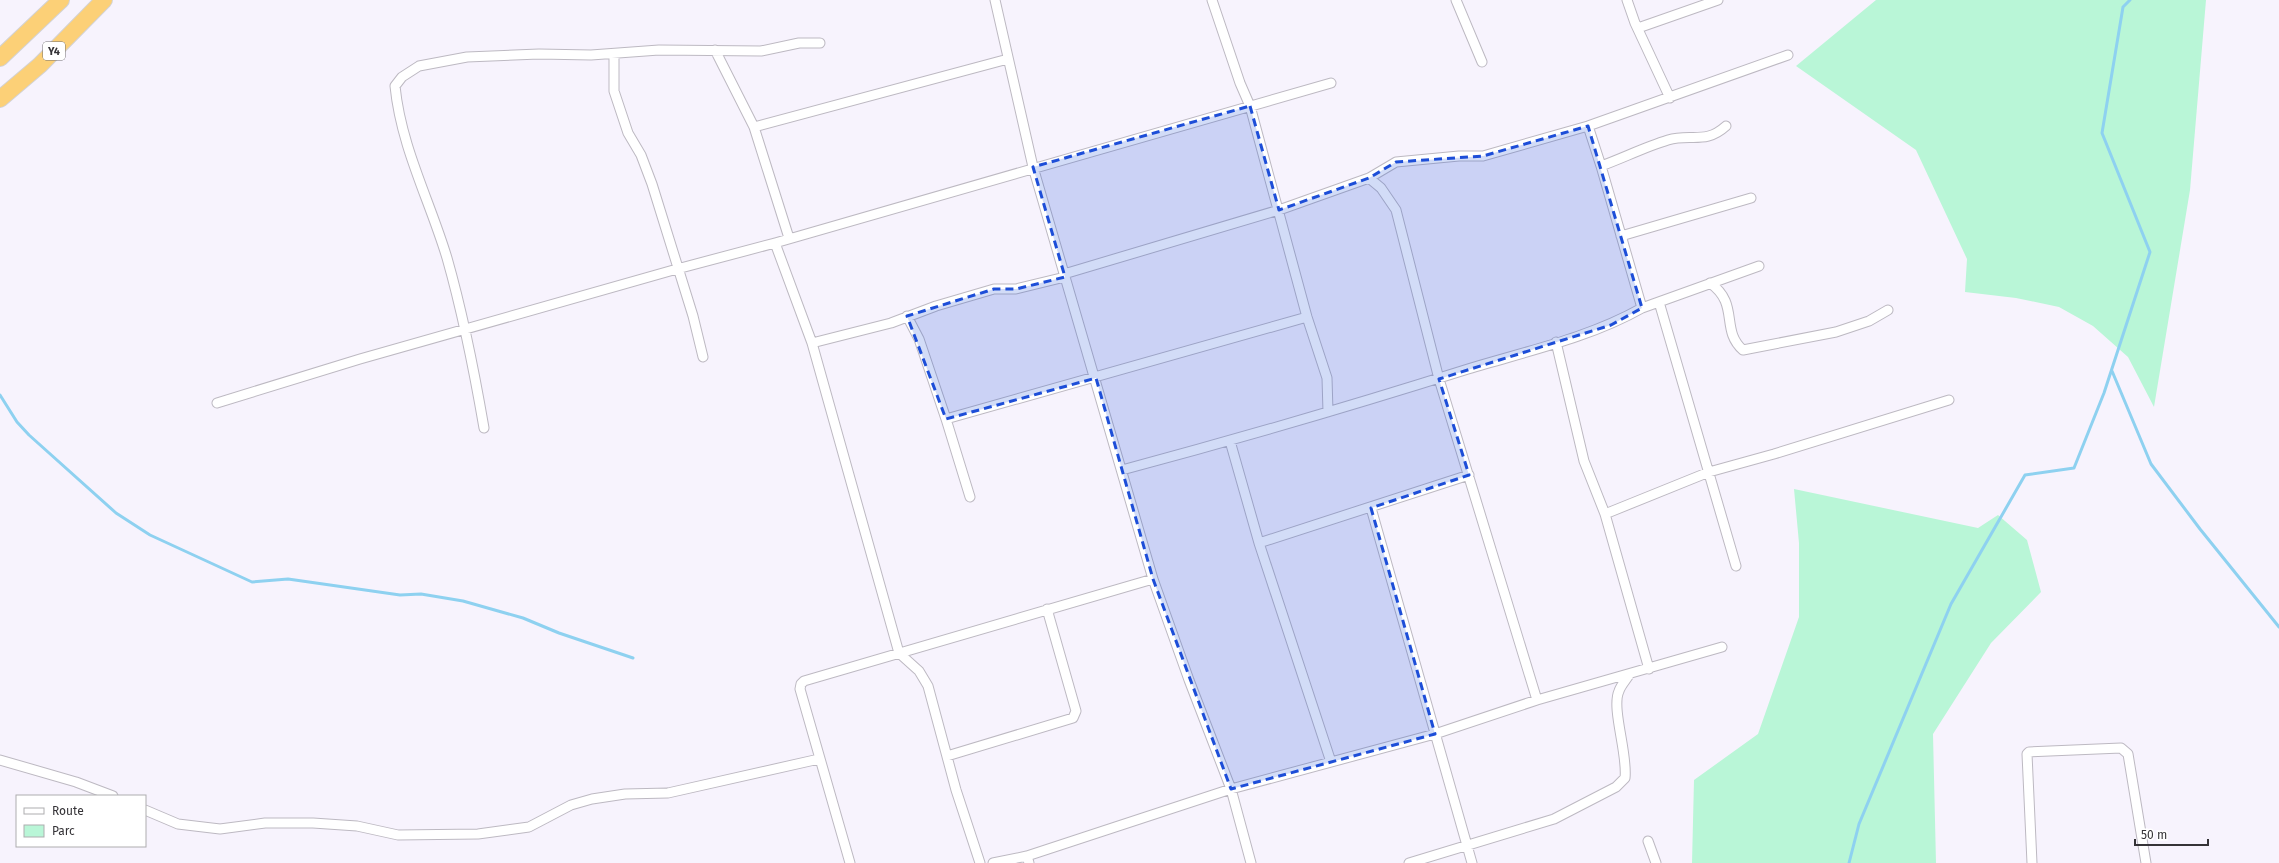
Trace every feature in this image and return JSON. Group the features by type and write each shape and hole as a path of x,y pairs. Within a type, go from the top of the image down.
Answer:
{"highway":[{"name":"Y4","path":"0,58 61,0"},
{"name":"Y4","path":"0,99 40,65 104,0"}],"street":[{"path":"995,0 1033,167 1064,276 1096,378 1153,579 1189,680 1231,789 1251,863"},
{"path":"1212,0 1240,83 1250,106 1307,317 1327,378 1328,412"},
{"path":"1456,0 1482,62"},
{"path":"1627,0 1670,98"},
{"path":"1638,28 1718,0"},
{"path":"484,428 466,329 447,256 421,187 400,116 395,86 402,76 419,66 467,57 614,54 659,50 761,51 799,43 820,43"},
{"path":"715,50 754,127 789,238"},
{"path":"614,54 614,91 628,133 641,155 652,184 677,269 693,316 703,357"},
{"path":"812,343 891,323 908,316 994,289 1016,289 1064,276 1279,210 1369,178 1396,162 1459,156 1483,156 1588,126 1788,55"},
{"path":"754,127 1008,59"},
{"path":"217,403 466,329 677,269 775,243 1033,167 1331,83"},
{"path":"1588,126 1602,166 1642,308"},
{"path":"1602,166 1670,139 1709,138 1717,134 1726,126"},
{"path":"1369,178 1381,188 1396,210 1439,379 1537,700"},
{"path":"1621,236 1751,198"},
{"path":"775,243 812,343 900,653 919,671 928,686 956,790 980,863"},
{"path":"1122,470 1230,441 1328,412 1611,325 1642,308 1759,266"},
{"path":"1710,284 1724,296 1733,336 1736,344 1743,350 1753,350 1836,332 1869,321 1888,310"},
{"path":"1659,302 1736,566"},
{"path":"908,316 919,339 970,497"},
{"path":"946,419 1096,378 1307,317"},
{"path":"1556,342 1584,462 1605,514 1649,669"},
{"path":"1605,514 1709,472 1782,452 1949,400"},
{"path":"1230,441 1259,543 1331,762"},
{"path":"1259,543 1372,508 1469,475"},
{"path":"1372,508 1472,863"},
{"path":"850,863 800,689 801,684 804,681 1153,579"},
{"path":"947,756 1073,718 1076,711 1047,610"},
{"path":"993,863 1028,860 1231,789 1435,734 1537,700 1629,675 1722,647"},
{"path":"1409,863 1468,847 1554,820 1616,787 1625,778 1627,766 1617,702 1619,691 1629,675"},
{"path":"2032,863 2027,754 2029,752 2121,748 2128,754 2146,863"},
{"path":"146,810 178,824 212,828 265,823 313,823 357,826 398,835 478,834 529,827 565,808 592,799 625,794 668,793 819,759"},
{"path":"0,760 76,782 110,795"},
{"path":"1648,841 1656,863"}],"highlighted area":[{"path":"1250,106 1279,210 1369,178 1396,162 1483,156 1588,126 1642,308 1611,325 1439,379 1469,475 1371,508 1435,734 1231,789 1153,579 1096,378 946,419 907,316 994,289 1016,289 1065,277 1033,167"}],"green space":[{"path":"1876,0 2206,0 2190,190 2154,407 2128,357 2093,326 2059,307 2016,298 1965,292 1967,259 1916,150 1796,66"},
{"path":"1794,489 1978,528 1998,515 2027,540 2041,592 1991,643 1933,734 1936,863 1692,863 1694,780 1758,734 1799,617 1799,543"}],"waterway":[{"path":"1849,863 1859,824 1951,604 2025,475 2074,468 2104,393 2150,252 2102,133 2123,7 2130,0"},
{"path":"2112,371 2151,464 2200,529 2279,627"},
{"path":"0,395 17,422 29,435 116,513 150,535 252,582 288,579 400,595 421,594 463,601 523,618 559,633 633,658"}]}
